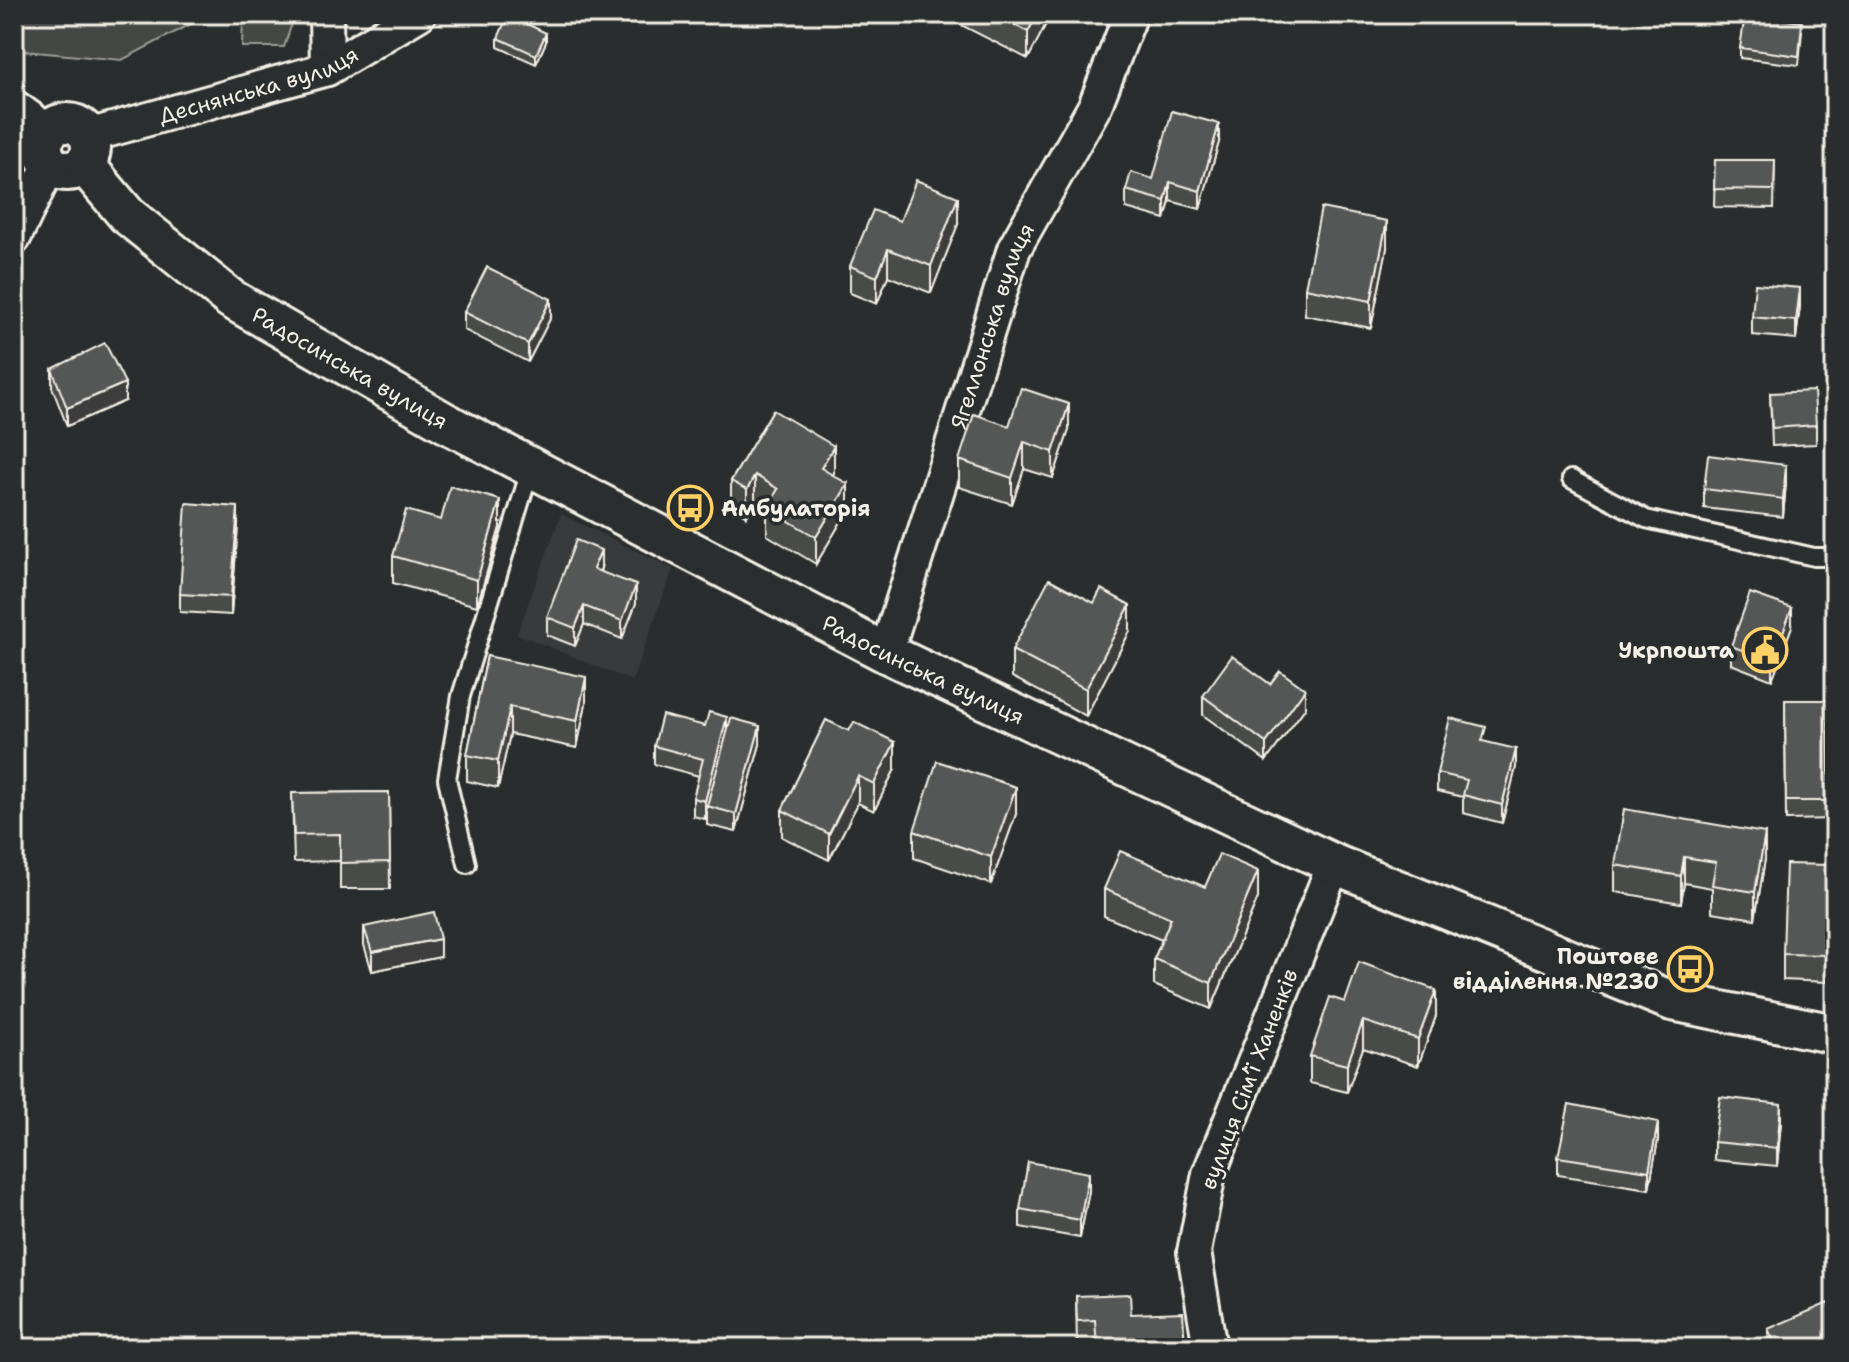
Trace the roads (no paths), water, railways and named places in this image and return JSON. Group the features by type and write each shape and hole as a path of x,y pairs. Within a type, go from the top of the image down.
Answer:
{"street":[{"path":"326,14 327,69"},
{"name":"Деснянська вулиця","path":"68,150 327,69 419,14"},
{"name":"Ягеллонська вулиця","path":"886,653 1014,249 1095,106 1131,14"},
{"name":"Радосинська вулиця","path":"14,110 68,150 127,215 231,299 448,424 886,653 1334,864 1672,1001 1835,1034"},
{"path":"14,238 68,150"},
{"name":"вулиця Сімʼї Ханенків","path":"1210,1348 1194,1252 1209,1174 1334,864"}],"lane":[{"path":"467,864 447,779 449,765 461,696 531,467"},
{"path":"1571,479 1646,519 1814,557 1835,557"}],"place":[{"name":"Амбулаторія","path":"690,508"},
{"name":"Укрпошта","path":"1765,650"},
{"name":"Поштове відділення №230","path":"1690,969"}]}
